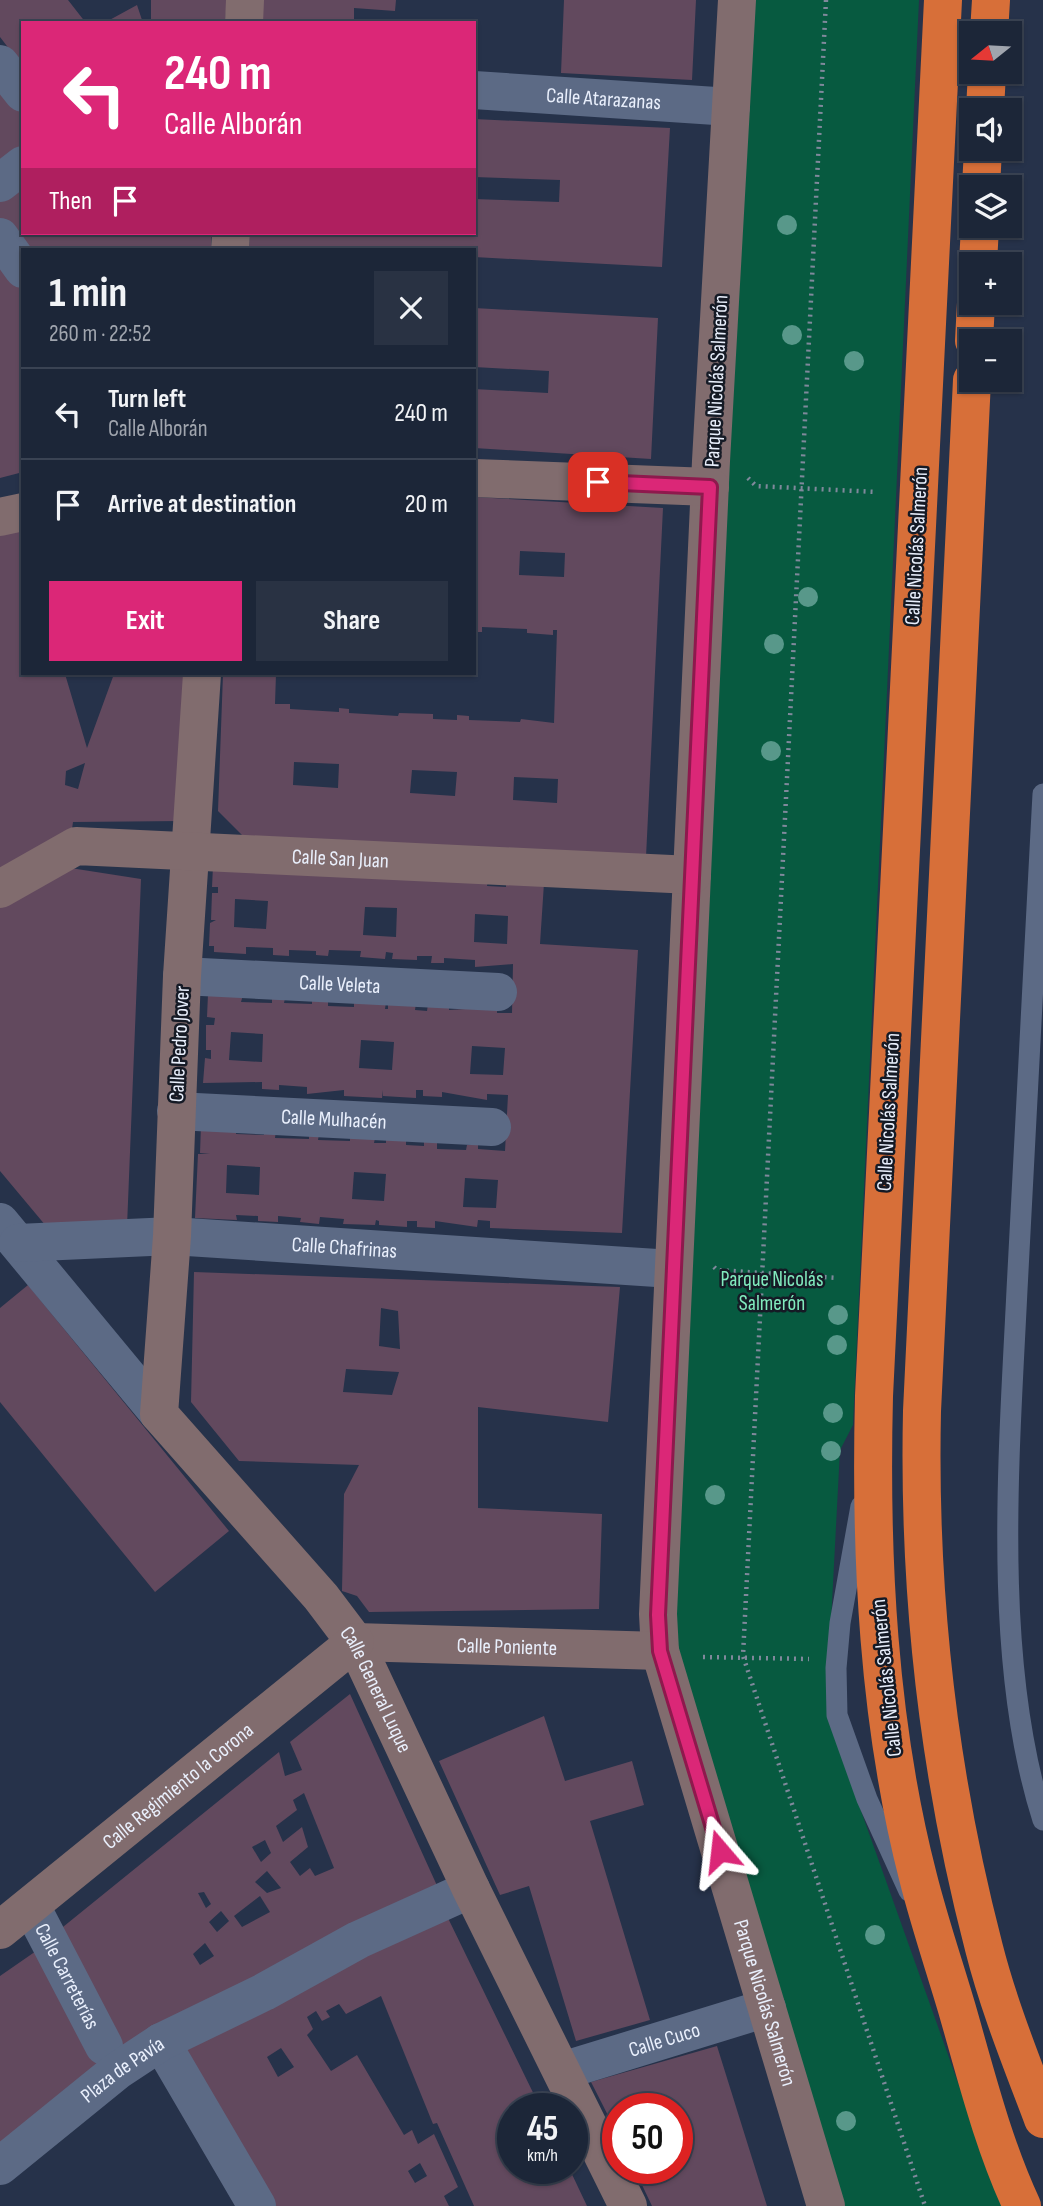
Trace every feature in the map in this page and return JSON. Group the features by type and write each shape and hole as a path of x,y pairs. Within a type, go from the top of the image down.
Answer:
{"highway":[{"name":"Calle Nicolás Salmerón","path":"943,0 873,1449 878,1604 895,1762 918,1876 973,2065 1022,2206"},
{"path":"989,21 990,0"},
{"path":"971,392 922,1411 922,1540 938,1720 961,1849 984,1950 1043,2119"}],"street":[{"path":"244,21 245,0"},
{"name":"Parque Nicolás Salmerón","path":"737,0 731,107 726,480 692,874 690,1266 658,1615 663,1660 826,2206"},
{"path":"0,64 21,90"},
{"name":"Calle Atarazanas","path":"476,90 731,107"},
{"path":"0,183 21,167"},
{"path":"0,237 21,266"},
{"path":"476,478 726,480"},
{"path":"0,517 21,512"},
{"name":"Calle Pedro Jover","path":"159,1415 172,1236 182,976 202,675"},
{"name":"Calle San Juan","path":"0,889 76,846 191,849 692,874"},
{"name":"Calle Veleta","path":"182,976 498,992"},
{"name":"Calle Mulhacén","path":"176,1111 492,1127"},
{"name":"Calle Chafrinas","path":"9,1233 172,1236 690,1266"},
{"name":"Calle General Luque","path":"9,1233 159,1415 321,1597 355,1642 471,1889 628,2206"},
{"name":"Calle Poniente","path":"355,1642 663,1660"},
{"name":"Calle Regimiento la Corona","path":"0,1930 355,1642"},
{"path":"161,2042 264,1992 358,1940 471,1889"},
{"name":"Calle Carreterías","path":"31,1906 111,2059"},
{"name":"Calle Cuco","path":"562,2071 767,2008"},
{"name":"Plaza de Pavía","path":"0,2166 111,2059 161,2042 257,2206"}],"lane":[{"path":"1043,794 1035,1086 1008,1472 1012,1618 1019,1713 1043,1820"},
{"path":"873,1449 854,1537 840,1623 836,1668 837,1714 893,1862 939,1948"}],"path":[{"path":"826,0 743,1656 925,2206"},
{"path":"726,480 756,486 877,492"},
{"path":"690,1266 838,1278"},
{"path":"663,1660 708,1654 817,1660"}],"green space":[{"name":"Parque Nicolás Salmerón","path":"748,0 919,0 853,1425 840,1450 829,1660 840,1752 1002,2206 836,2206 669,1648"}],"building":[{"path":"0,0 68,0 84,21 21,21 21,64 0,37"},
{"path":"151,0 227,0 225,21 151,21"},
{"path":"262,0 396,0 395,11 354,8 354,21 261,21"},
{"path":"564,0 696,0 692,80 561,73"},
{"path":"137,5 142,21 108,21"},
{"path":"0,86 21,111 21,148 0,164"},
{"path":"476,119 670,128 662,267 476,257 476,248 249,248 250,235 476,235 476,199 559,202 560,180 476,177"},
{"path":"21,188 21,235 211,235 211,248 21,249 0,222 0,201"},
{"path":"0,246 21,275 21,473 0,478"},
{"path":"476,308 658,318 651,459 476,448 476,389 548,393 549,371 476,367"},
{"path":"476,497 663,508 646,857 245,838 218,811 223,675 276,675 275,704 290,704 290,709 339,712 339,708 349,709 349,713 398,716 399,713 433,714 433,719 457,720 457,715 469,716 469,720 520,722 521,719 554,723 557,630 553,630 553,635 527,633 527,629 482,627 482,632 476,632","holes":["520,551 565,553 564,577 519,575","294,762 339,764 338,788 293,785","412,770 457,772 455,796 410,793","514,777 558,779 557,803 513,800"]},
{"path":"21,530 21,675 65,675 87,748 114,675 189,675 183,821 73,822 72,829 0,869 0,535","holes":["85,763 78,789 65,785 66,771"]},
{"path":"213,866 488,880 487,886 506,887 506,881 544,883 540,944 638,950 622,1233 490,1228 490,1221 478,1220 477,1227 435,1221 435,1228 417,1227 417,1221 407,1221 407,1227 379,1225 376,1220 375,1225 343,1224 344,1219 320,1217 319,1224 300,1222 301,1218 278,1216 278,1222 258,1221 258,1216 236,1215 237,1220 195,1218 198,1154 210,1154 200,1153 201,1125 236,1126 236,1134 264,1135 264,1130 276,1130 275,1138 309,1139 309,1134 319,1134 318,1140 350,1141 350,1136 375,1138 374,1143 386,1143 386,1138 406,1139 406,1145 424,1146 424,1141 437,1142 437,1149 466,1150 467,1145 478,1145 478,1149 505,1151 508,1095 487,1094 487,1100 442,1092 442,1097 423,1096 423,1090 416,1090 416,1098 383,1096 383,1090 382,1098 344,1096 344,1090 307,1094 307,1087 279,1085 279,1090 262,1089 262,1082 203,1083 205,1058 211,1059 211,1050 206,1050 206,1025 214,1025 215,1018 207,1017 208,994 243,995 241,1002 272,1003 272,998 285,998 284,1003 312,1004 312,1001 328,1001 328,1006 354,1007 354,1001 386,1002 385,1009 388,1009 388,1003 416,1003 415,1010 427,1011 428,1004 449,1005 449,1010 497,1007 497,1013 512,1013 513,964 475,967 475,960 444,958 444,963 431,963 432,956 417,956 417,960 392,959 393,953 386,952 385,959 360,957 361,951 329,950 328,956 316,955 316,951 289,950 289,956 273,955 273,948 246,947 246,954 214,952 214,946 209,946 210,923 216,920 211,920 212,893 218,893 218,887 212,887","holes":["235,899 268,901 266,929 234,927","365,907 397,908 396,937 363,935","475,914 508,916 507,944 474,942","231,1032 263,1034 262,1062 229,1060","361,1040 394,1042 392,1070 359,1068","472,1046 505,1048 503,1075 470,1074","227,1165 260,1167 259,1195 226,1193","354,1172 386,1174 384,1201 352,1199","465,1178 498,1180 496,1208 463,1207"]},
{"path":"64,867 141,879 127,1227 51,1232 0,1171 0,906"},
{"path":"194,1272 620,1287 608,1422 478,1407 478,1508 602,1514 599,1609 369,1612 357,1596 342,1591 344,1494 359,1465 239,1461 191,1402","holes":["381,1308 398,1311 400,1349 379,1346","346,1369 399,1372 392,1395 343,1392"]},
{"path":"28,1285 229,1531 155,1592 0,1402 0,1308"},
{"path":"350,1694 439,1890 126,2055 58,1931 279,1752 285,1776 302,1770 290,1742","holes":["304,1793 334,1868 315,1876 310,1868 300,1876 290,1862 308,1847 302,1827 283,1842 276,1826 297,1810 293,1800","265,1840 271,1853 261,1862 252,1847","267,1871 281,1888 267,1893 255,1882","204,1892 211,1904 206,1908 198,1893","260,1896 270,1912 242,1927 234,1916","221,1911 229,1921 217,1932 209,1922","205,1943 214,1956 200,1965 193,1954"]},
{"path":"544,1716 565,1781 632,1761 644,1805 590,1821 650,2020 576,2041 529,1886 500,1895 439,1761"},
{"path":"446,1914 533,2093 497,2093 497,2184 577,2184 587,2206 474,2206 437,2123 433,2124 381,1996 346,2014 339,2004 326,2011 330,2017 322,2021 316,2011 307,2017 313,2029 307,2035 331,2071 357,2055 404,2135 412,2130 418,2144 434,2134 458,2187 444,2196 449,2206 273,2206 182,2049","holes":["281,2048 294,2067 278,2077 267,2057","420,2163 427,2176 415,2183 408,2171"]},
{"path":"39,1949 102,2072 0,2146 0,1976"},
{"path":"717,2046 767,2206 652,2206 642,2184 693,2184 693,2093 602,2093 602,2104 591,2082"}],"route":[{"path":"598,482 710,487 658,1615 660,1651 720,1851"}]}
